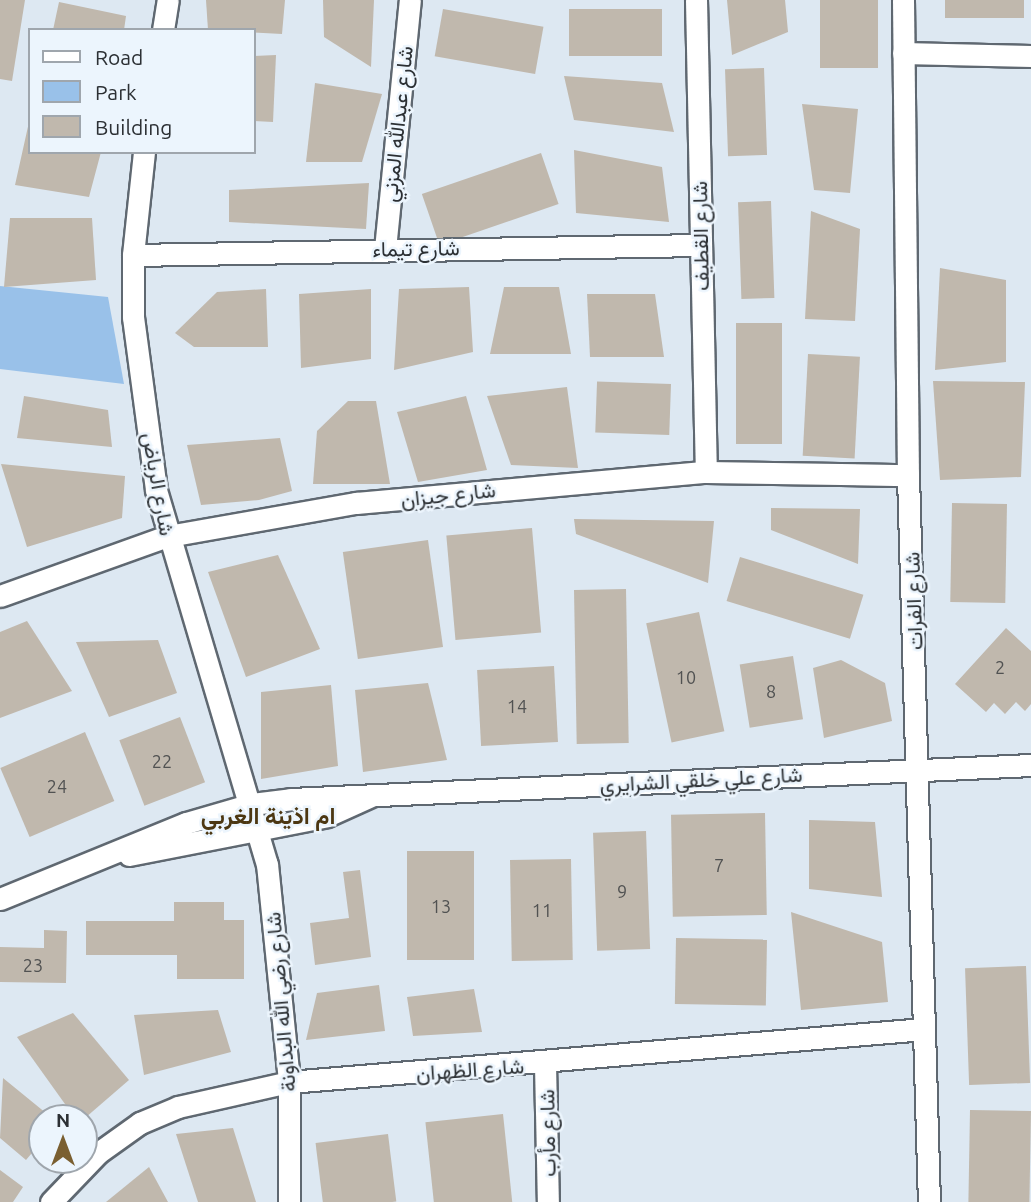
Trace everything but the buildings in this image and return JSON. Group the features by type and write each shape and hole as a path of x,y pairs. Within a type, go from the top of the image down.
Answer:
{"street":[{"path":"163,28 167,0"},
{"name":"شارع عبدالله المزني","path":"385,248 410,0"},
{"name":"شارع القطيف","path":"696,0 706,472"},
{"name":"شارع الفرات","path":"903,0 908,475 919,766 929,1202"},
{"path":"903,53 1031,56"},
{"name":"شارع الرياض","path":"144,154 133,255 133,317 156,490 168,537 251,804"},
{"name":"شارع تيماء","path":"133,255 385,248 700,245"},
{"name":"شارع جيزان","path":"0,596 168,537 356,503 706,472 908,475"},
{"name":"شارع علي خلقي الشرايري","path":"0,900 106,859 186,822 251,804 323,795 371,796 919,766 1031,765"},
{"name":"شارع علي خلقي الشرايري","path":"106,859 260,832 347,810 371,796"},
{"name":"شارع رضي الله البداونة","path":"251,804 260,832 289,1082 289,1202"},
{"name":"شارع الظهران","path":"51,1202 97,1153 140,1123 178,1107 289,1082 545,1064 924,1029"},
{"name":"شارع مأرب","path":"545,1064 548,1202"}],"green space":[{"path":"0,286 108,297 124,384 0,369"}],"district":[{"name":"ام اذينة الغربي","path":"268,816"}]}
